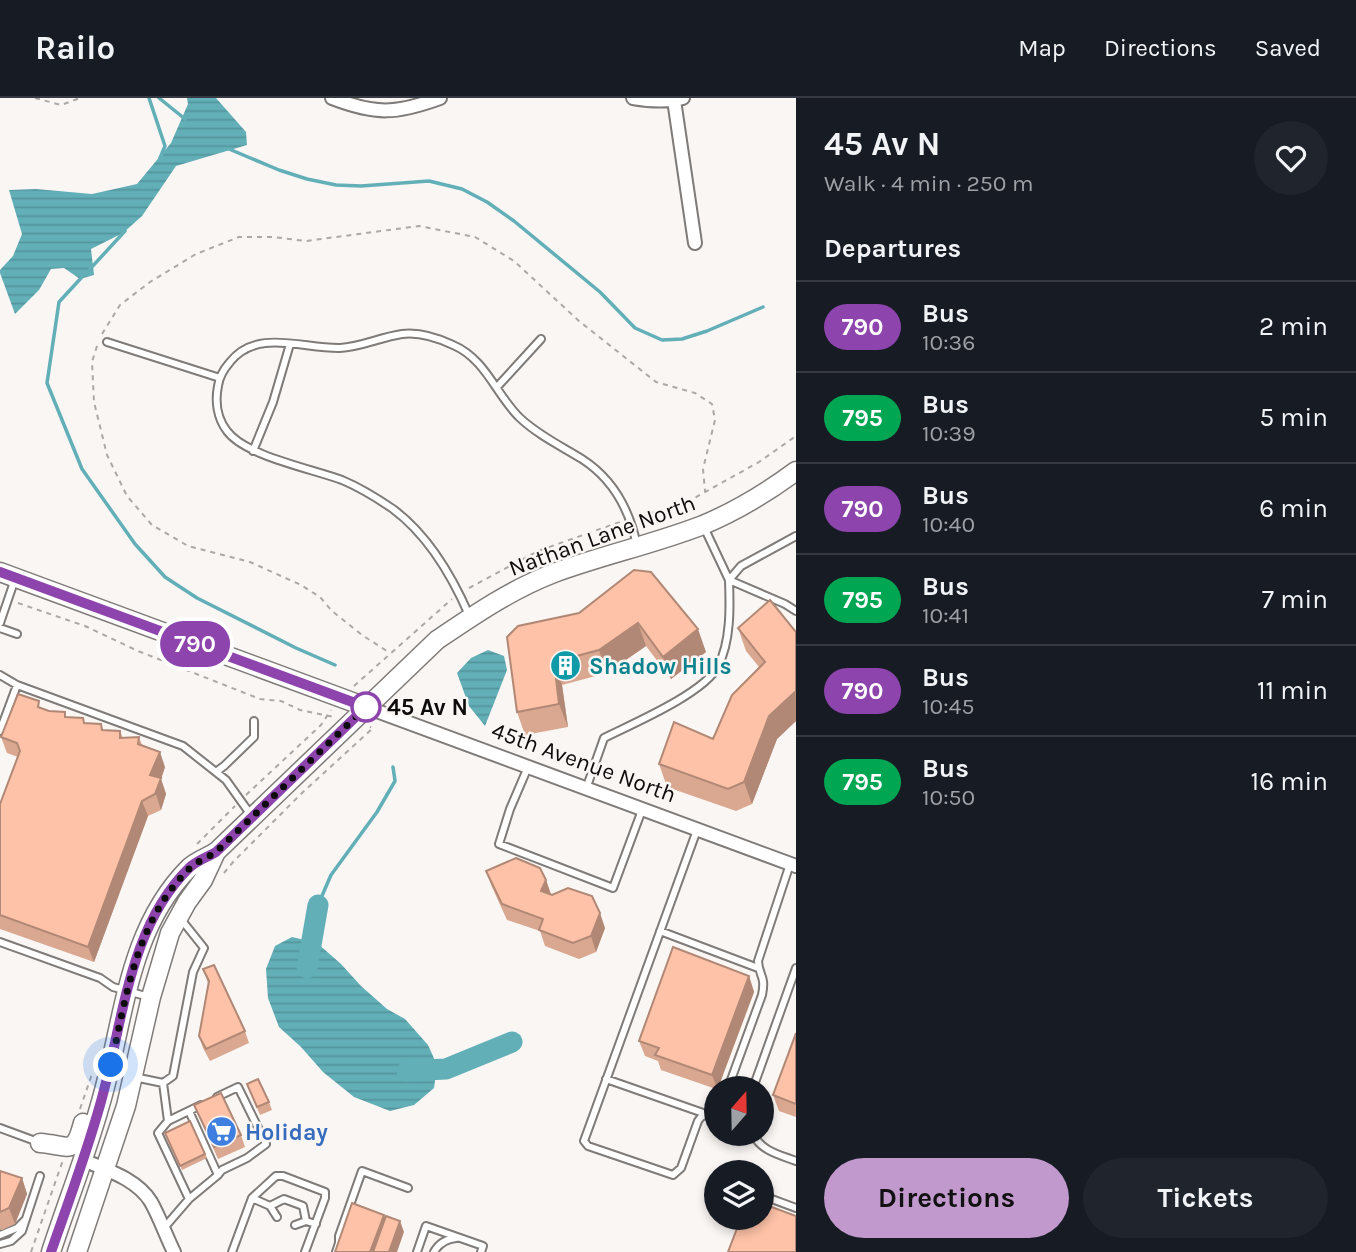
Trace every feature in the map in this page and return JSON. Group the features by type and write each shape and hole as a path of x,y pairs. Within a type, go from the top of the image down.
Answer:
{"street":[{"path":"332,98 374,111 418,106 440,98"},
{"path":"633,98 653,101 678,99 695,243"},
{"name":"Nathan Lane North","path":"51,1252 83,1160 100,1073 136,957 162,904 191,867 216,852 437,640 470,617 552,574 703,525 752,499 796,471"},
{"name":"45th Avenue North","path":"8,575 793,865"},
{"name":"Nathan Lane North","path":"77,1252 134,1077 151,997 170,933 203,880 216,852"},
{"path":"40,1143 67,1147 79,1140 100,1073"},
{"path":"40,1143 64,1157 72,1169 75,1182"},
{"path":"83,1160 131,1182 142,1191 150,1200 174,1252"}],"lane":[{"path":"470,617 459,594 422,535 395,510 370,493 342,481 253,451 228,433 219,417 216,401 220,378 234,357 259,343 339,348 403,334 428,336 456,345 484,370 520,418 552,442 585,461 611,485 630,518 637,547"},
{"path":"102,339 220,378"},
{"path":"497,387 541,339"},
{"path":"253,451 273,402 290,344"},
{"path":"586,789 604,738 655,713 702,685 718,667 726,640 730,610 729,580 703,525"},
{"path":"729,580 741,566 796,536"},
{"path":"8,575 9,598 0,626 17,634"},
{"path":"729,580 796,611"},
{"path":"0,675 17,685 183,746 226,780 253,817"},
{"path":"0,731 17,685"},
{"path":"216,772 254,737 254,721"},
{"path":"528,767 499,844 613,888 642,810"},
{"path":"697,830 584,1141 588,1146 673,1175 681,1168 698,1121 704,1116"},
{"path":"732,1076 762,995 764,981 758,961 793,865"},
{"path":"134,1077 163,1083 173,1076 193,972 204,948 179,917"},
{"path":"660,931 758,968"},
{"path":"0,942 100,978 113,987 151,997"},
{"path":"757,1076 796,968"},
{"path":"606,1079 704,1113"},
{"path":"163,1083 168,1121"},
{"path":"163,1230 189,1199 222,1170 247,1158 266,1144 238,1087 168,1121 158,1133 189,1199"},
{"path":"189,1111 218,1175"},
{"path":"0,1128 40,1143"},
{"path":"761,1146 796,1161"},
{"path":"336,1252 362,1171 408,1188"},
{"path":"0,1244 11,1241 22,1230 40,1176"},
{"path":"232,1252 251,1198 276,1176 283,1176 325,1192 326,1198 305,1252"},
{"path":"251,1198 270,1206 278,1214"},
{"path":"270,1206 284,1199 303,1206 306,1221"},
{"path":"774,1200 796,1208"},
{"path":"350,1205 363,1210"},
{"path":"0,1234 17,1228 25,1220"},
{"path":"297,1221 316,1224"},
{"path":"417,1252 426,1226 482,1249"},
{"path":"434,1252 444,1241 458,1237"}],"path":[{"path":"35,98 61,105 80,98"},
{"path":"390,653 362,635 332,611 320,597 301,585 250,562 188,546 152,524 127,496 107,455 94,402 92,362 102,339 120,305 150,282 196,254 239,237 306,241 419,226 475,237 514,261 579,321 656,382 695,393 712,404 715,420 703,469 705,491"},
{"path":"190,851 321,725 326,715 363,677 459,594 538,551 630,518 680,506 759,462 796,436"},
{"path":"9,598 85,626 138,651 260,699 281,701 300,710 373,728 302,793 224,872"},
{"path":"80,1110 100,1073"},
{"path":"31,1252 64,1157"}],"water":[{"path":"187,98 216,98 246,132 247,145 176,166 142,216 123,233 91,249 94,275 80,279 64,268 51,269 39,290 15,314 0,273 13,256 22,234 9,190 36,189 92,194 137,184 171,143 188,104"},
{"path":"488,650 504,656 507,670 485,726 469,706 457,673 471,658"},
{"path":"292,937 317,943 387,1009 405,1019 428,1045 437,1065 434,1088 414,1105 390,1111 354,1097 323,1072 279,1027 268,998 266,969 275,946"}],"building":[{"path":"634,570 651,572 698,629 663,657 638,623 599,650 554,662 559,704 517,712 507,637 518,626 579,613"},
{"path":"770,600 796,632 796,691 769,716 744,782 728,789 659,764 674,722 713,739 732,695 765,662 738,628"},
{"path":"18,694 39,701 38,707 65,712 65,717 83,718 84,723 101,724 102,730 120,731 120,738 139,737 138,744 160,752 150,775 161,778 155,794 142,801 88,947 0,915 0,804 20,751 17,743 1,737"},
{"path":"516,858 540,868 546,880 541,891 552,895 568,888 592,896 600,913 591,936 573,943 539,930 543,919 502,904 486,871"},
{"path":"673,947 749,976 712,1075 655,1055 659,1048 639,1041"},
{"path":"214,965 245,1031 206,1049 199,1036 209,981 203,969"},
{"path":"796,1033 796,1104 774,1095"},
{"path":"258,1079 269,1102 257,1107 247,1084"},
{"name":"Holiday","path":"221,1093 241,1135 214,1147 194,1105"},
{"name":"Holiday","path":"190,1121 205,1154 180,1166 165,1133"},
{"path":"0,1171 22,1178 9,1208 0,1212"},
{"path":"352,1203 384,1215 370,1252 335,1252"},
{"path":"774,1208 796,1216 796,1252 728,1252 736,1230 774,1230"},
{"path":"386,1216 400,1221 389,1252 373,1252"}],"waterway":[{"path":"149,98 165,146 160,158"},
{"path":"159,98 185,119"},
{"path":"229,149 279,170 336,185 429,181 462,189 514,221 600,292 635,328 662,340 682,339 707,331 763,307"},
{"path":"90,269 125,231"},
{"path":"82,277 59,302 47,383 82,469 135,544 165,577 197,598 335,665"},
{"path":"318,905 331,875 377,812 395,781 393,767"},
{"path":"307,968 318,905"},
{"path":"407,1071 446,1069 512,1042"}],"bus line":[{"name":"790","path":"0,572 366,707 216,852 191,867 162,904 136,957 100,1105 51,1252"}],"place":[{"name":"Shadow Hills","path":"566,666"},
{"name":"45 Av N","path":"366,707"},
{"name":"Holiday","path":"222,1132"}],"route":[{"path":"111,1065 126,990 136,957 162,904 176,884 191,867 216,852 366,707"}]}
